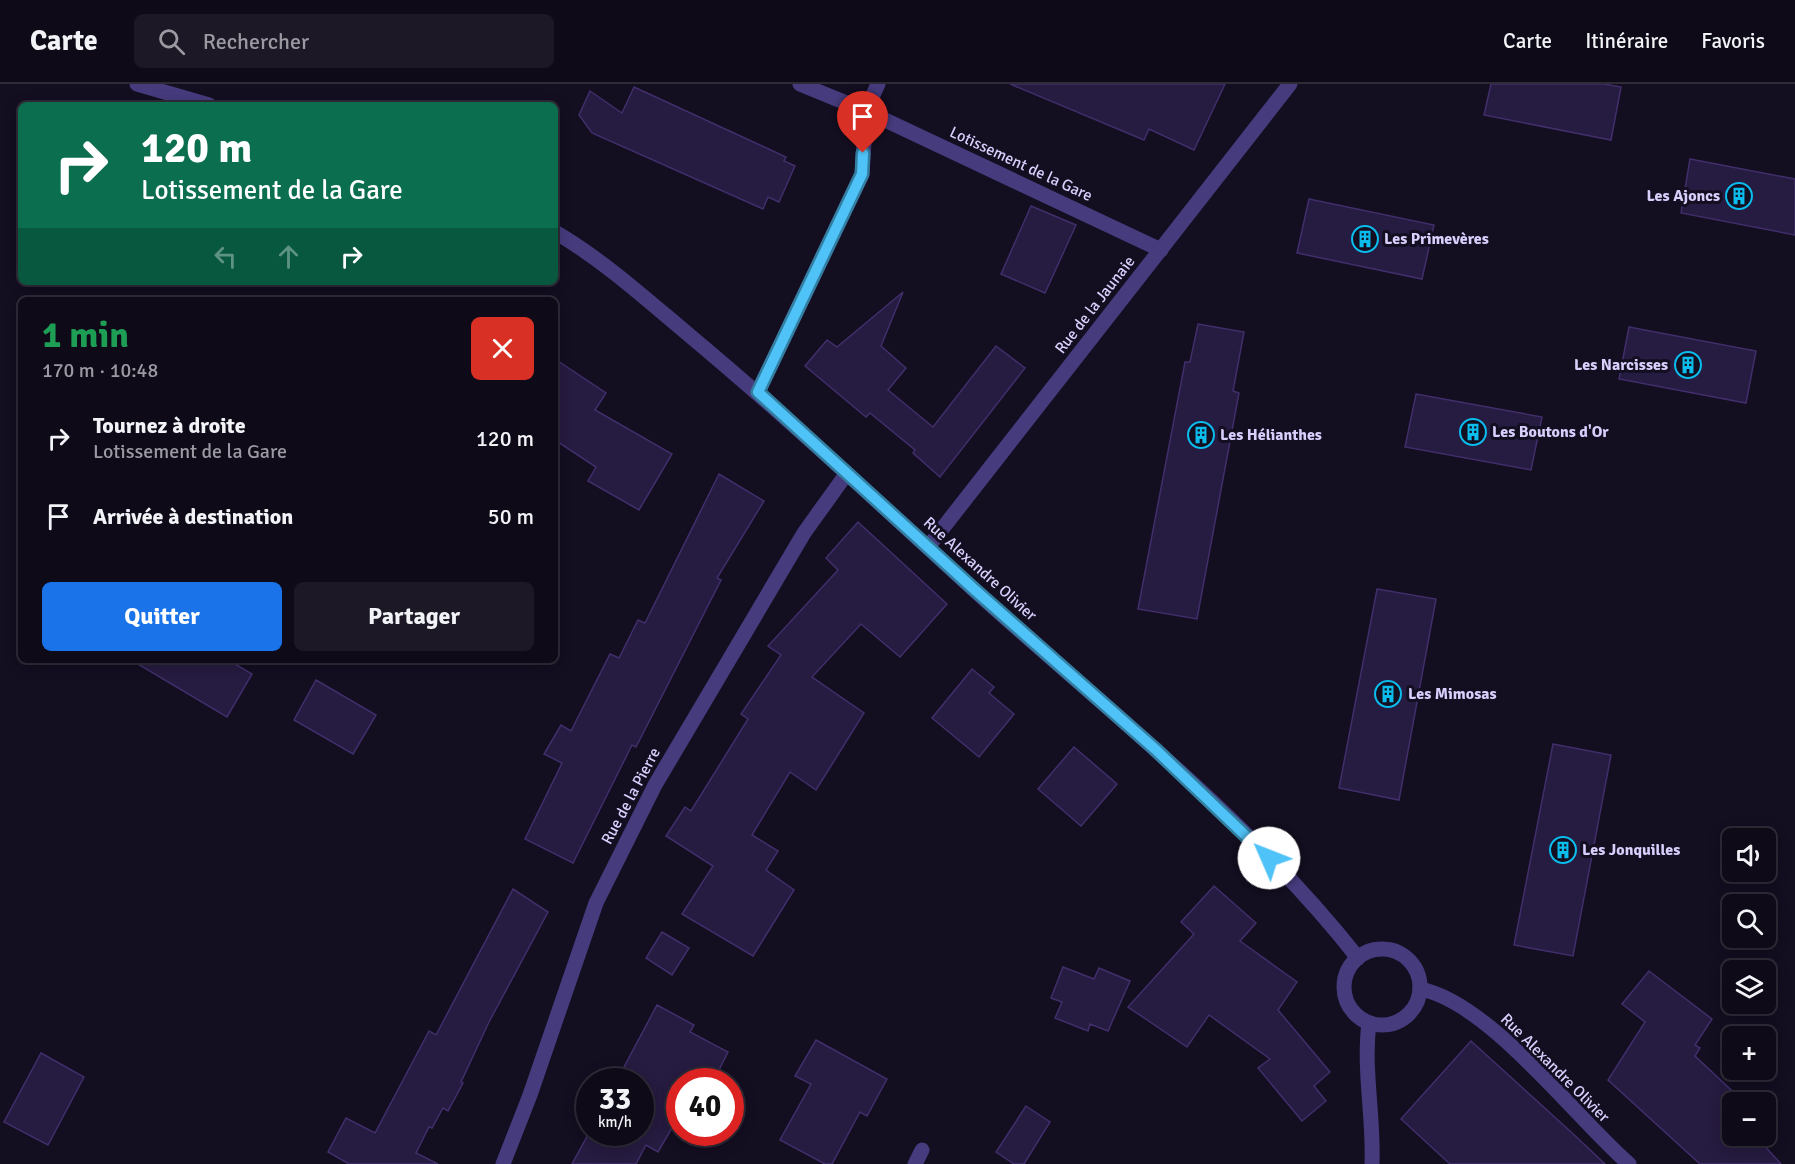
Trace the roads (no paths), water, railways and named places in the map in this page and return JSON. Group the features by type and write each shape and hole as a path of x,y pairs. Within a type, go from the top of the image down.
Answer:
{"street":[{"path":"137,84 199,102"},
{"name":"Lotissement de la Gare","path":"800,84 867,111 1161,250"},
{"path":"758,392 862,174 867,111 878,84"},
{"name":"Rue de la Jaunaie","path":"928,547 1290,84"},
{"name":"Rue Alexandre Olivier","path":"558,234 608,268 758,392 1155,749 1302,890 1358,958"},
{"name":"Rue de la Pierre","path":"503,1164 601,893 655,785 804,533 846,473"},
{"path":"1380,949 1403,955 1413,964 1420,989 1418,1001 1403,1019 1380,1025 1369,1023 1358,1016 1349,1006 1345,993 1349,968 1358,958 1380,949"},
{"name":"Rue Alexandre Olivier","path":"1420,989 1436,992 1471,1011 1531,1065 1603,1141 1629,1164"},
{"path":"1369,1023 1366,1044 1373,1135 1372,1164"}],"place":[{"name":"Les Ajoncs","path":"1739,196"},
{"name":"Les Primevères","path":"1365,239"},
{"name":"Les Narcisses","path":"1688,365"},
{"name":"Les Boutons d'Or","path":"1473,432"},
{"name":"Les Hélianthes","path":"1201,435"},
{"name":"Les Mimosas","path":"1388,694"},
{"name":"Les Jonquilles","path":"1563,850"}]}
